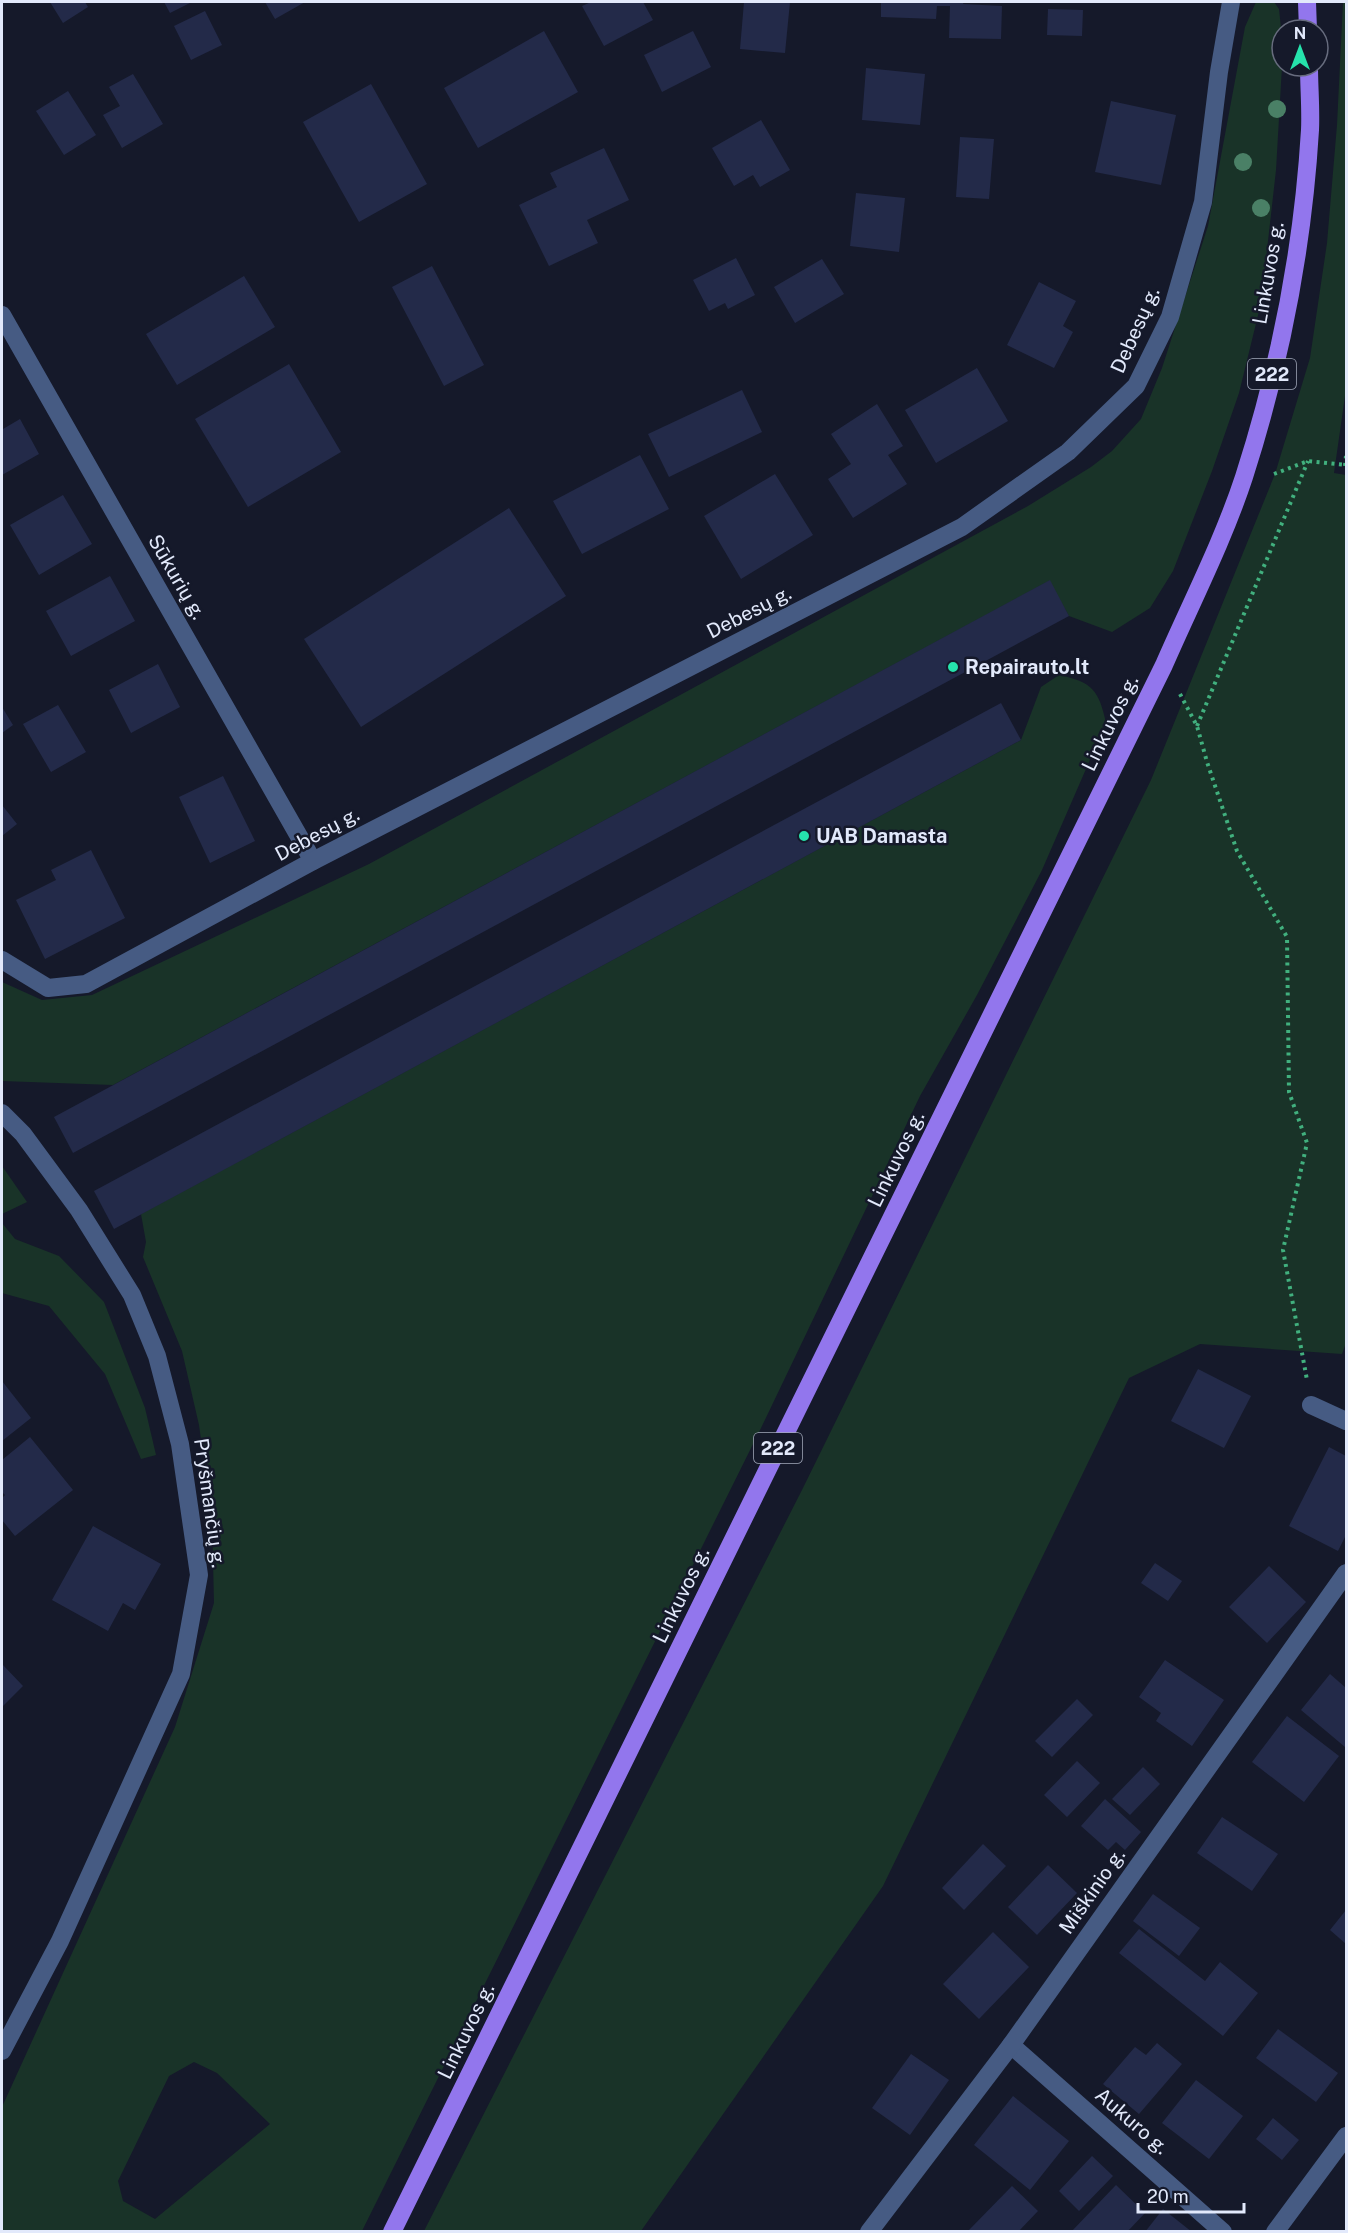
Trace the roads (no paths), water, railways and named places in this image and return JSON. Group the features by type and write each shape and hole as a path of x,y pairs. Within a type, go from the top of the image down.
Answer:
{"main road":[{"path":"1307,2 1308,18"},
{"name":"Linkuvos g.","path":"392,2232 1164,665 1215,551 1244,478 1272,377 1291,289 1310,128 1309,78"}],"street":[{"name":"Debesų g.","path":"2,960 48,988 86,984 312,861 962,527 1068,453 1136,386 1170,317 1203,202 1219,72 1231,2"},
{"name":"Sūkurių g.","path":"2,315 312,861"},
{"name":"Pryšmančių g.","path":"2,1113 23,1134 79,1210 132,1294 157,1356 180,1444 199,1575 181,1674 60,1941 2,2051"},
{"path":"1311,1405 1347,1421"},
{"name":"Miškinio g.","path":"869,2232 1011,2045 1347,1573"},
{"name":"Aukuro g.","path":"1011,2045 1223,2232"},
{"path":"1275,2232 1347,2136"}],"place":[{"name":"Repairauto.lt","path":"953,667"},
{"name":"UAB Damasta","path":"804,836"}]}
